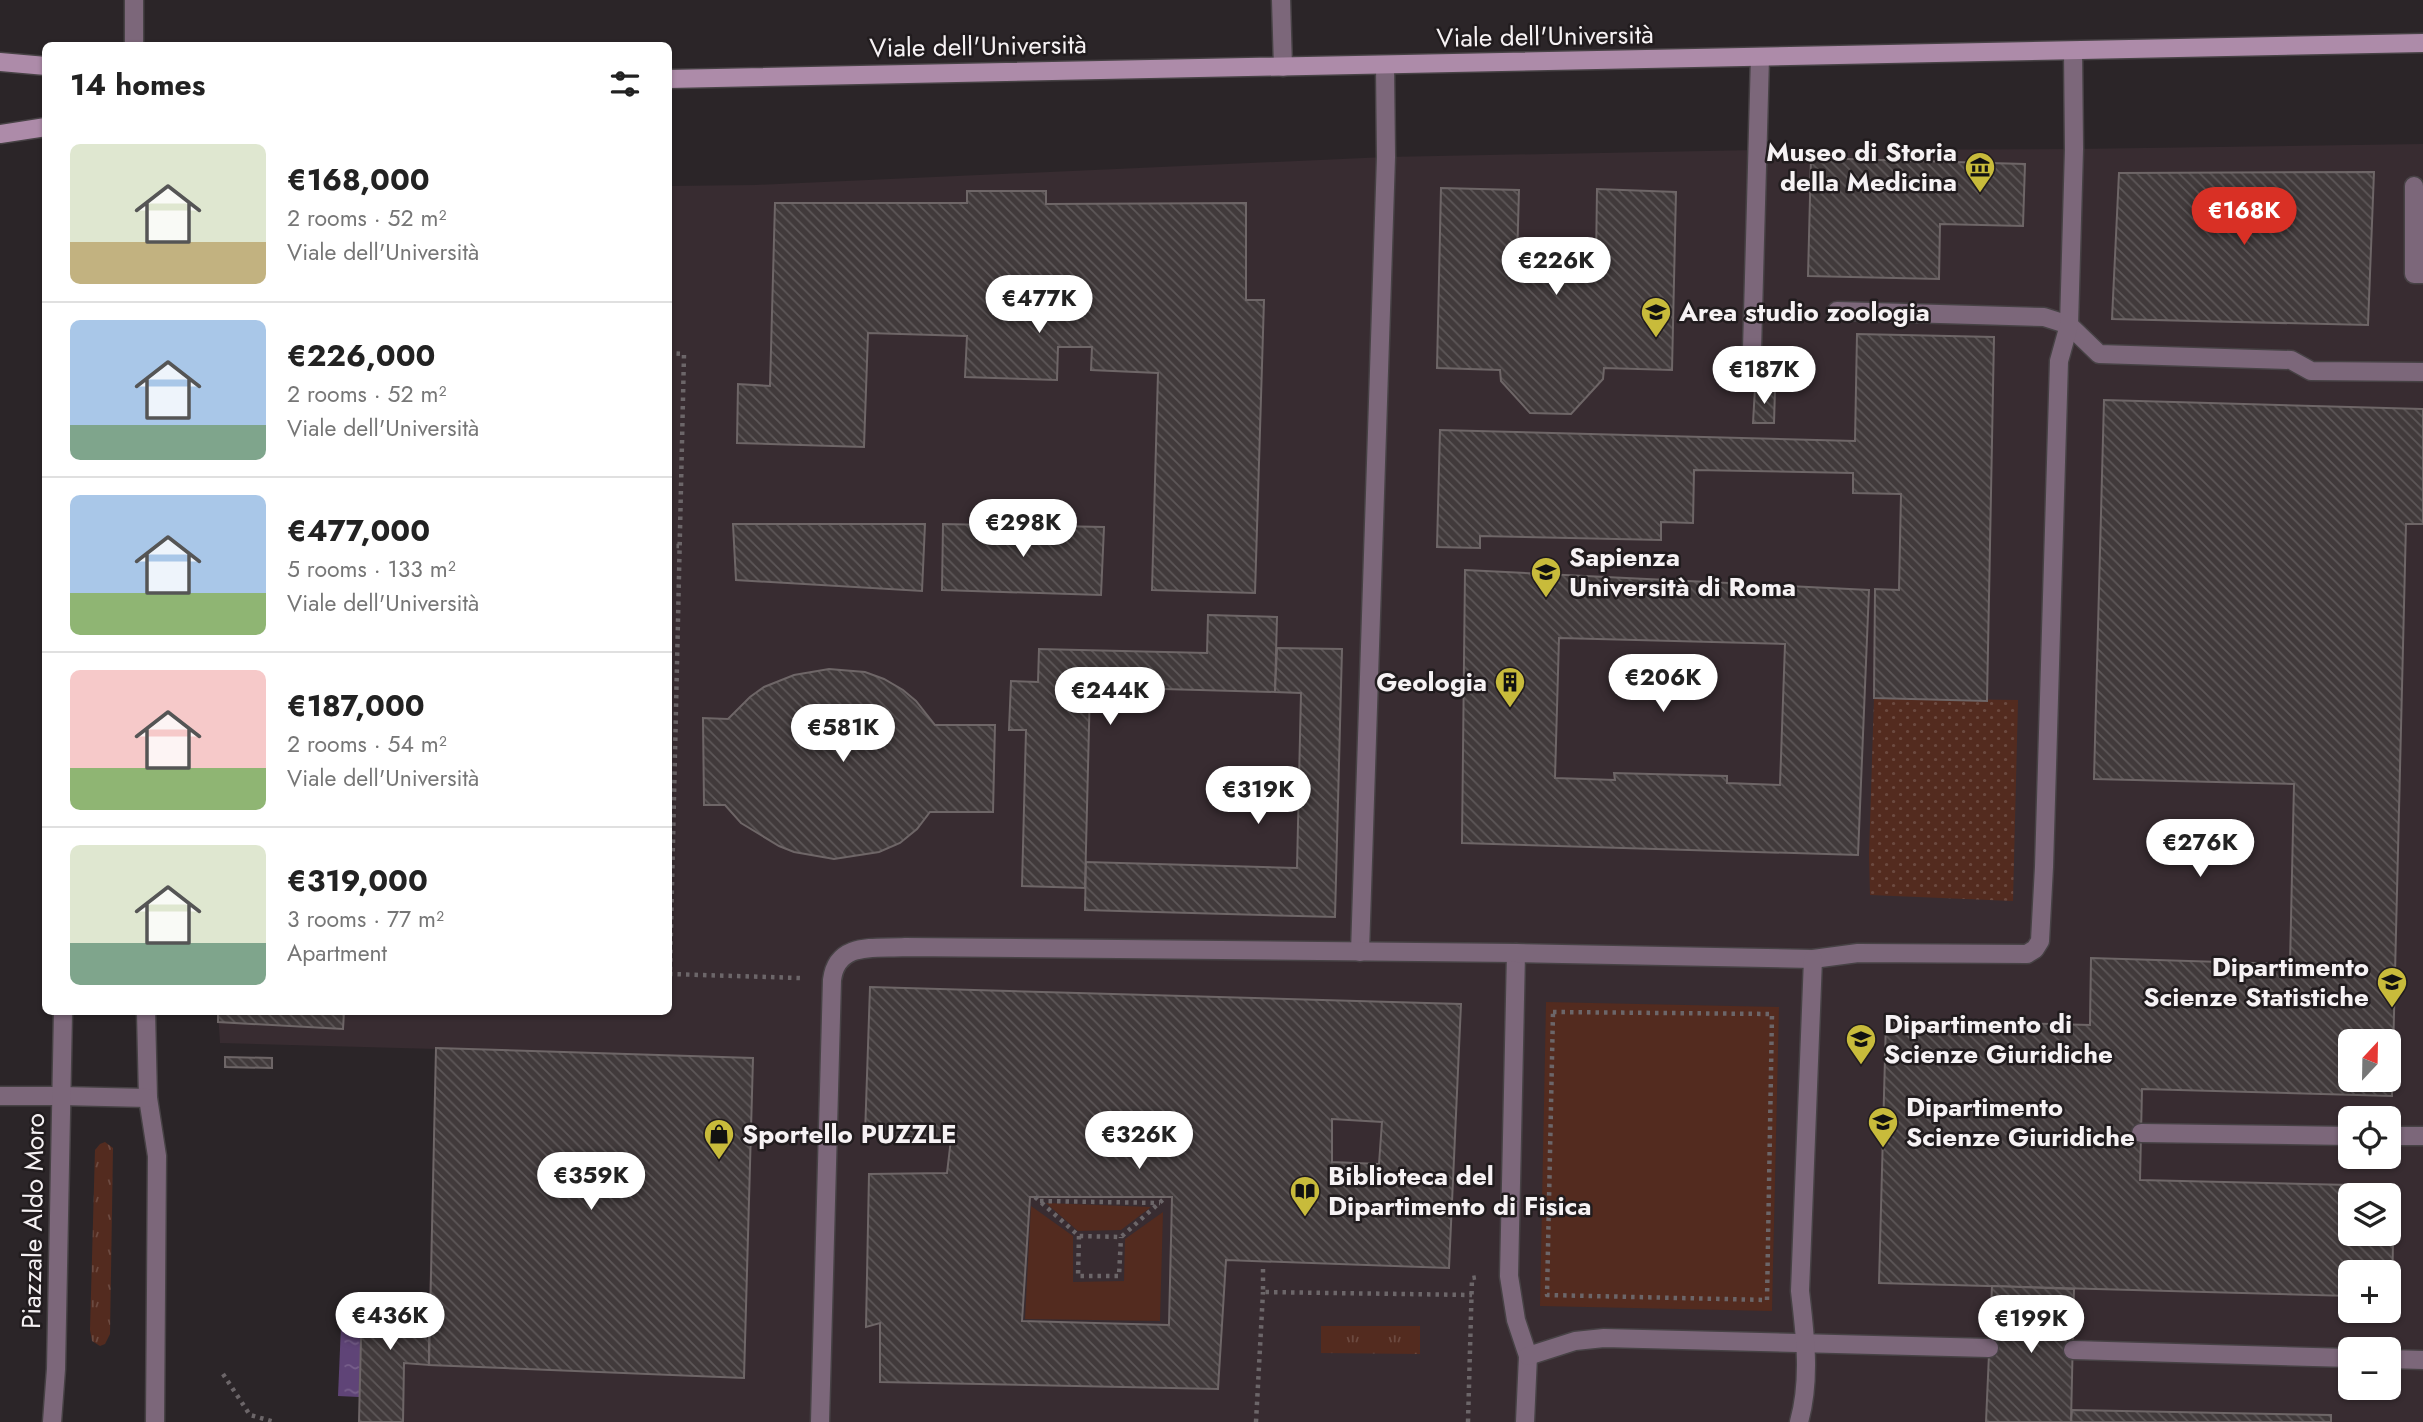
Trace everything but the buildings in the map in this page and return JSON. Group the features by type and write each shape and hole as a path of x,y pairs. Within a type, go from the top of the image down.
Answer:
{"street":[{"path":"134,0 134,42"},
{"path":"1281,0 1283,67"},
{"name":"Viale dell'Università","path":"672,79 2423,43"},
{"path":"820,1422 832,979 834,967 842,957 856,949 905,947 1516,953 1813,959 1858,953 2027,954 2035,949 2040,941 2059,361 2069,325 2074,149 2073,51"},
{"path":"1752,350 1760,57"},
{"path":"0,62 42,66"},
{"path":"1360,952 1386,148 1385,66"},
{"path":"0,134 42,128"},
{"path":"2414,186 2414,274 2423,274"},
{"path":"1838,311 2044,317 2069,325 2099,354 2291,360 2311,371 2423,372"},
{"path":"1516,953 1510,1276 1516,1320 1528,1356 1525,1422"},
{"path":"1799,1422 1805,1386 1806,1343 1800,1291 1813,959"},
{"path":"0,1096 62,1096 63,1015"},
{"path":"146,1015 148,1098 157,1156 158,1421"},
{"name":"Piazzale Aldo Moro","path":"52,1422 56,1369 62,1096 148,1098"},
{"path":"2140,1133 2338,1136"},
{"path":"2401,1136 2423,1136"},
{"path":"1528,1356 1575,1341 1604,1339 1989,1348"},
{"path":"2073,1350 2338,1358"},
{"path":"2401,1360 2423,1360"}],"path":[{"path":"672,353 684,354 672,766"},
{"path":"672,546 680,546"},
{"path":"672,974 832,979"},
{"path":"1553,1012 1772,1014 1767,1300 1547,1295 1548,1281 1553,1012"},
{"path":"1160,1203 1037,1199 1079,1236 1121,1237 1160,1203 1166,1197"},
{"path":"1079,1236 1078,1276 1119,1276 1121,1237"},
{"path":"1255,1422 1263,1269"},
{"path":"1263,1292 1472,1295"},
{"path":"223,1374 250,1415 275,1422"}],"shaded area":[{"name":"Sapienza Università di Roma","path":"2423,144 2423,1422 359,1422 362,1295 429,1296 436,1049 220,1043 218,1015 672,1015 672,186 755,185 1386,157 1757,150"}],"green space":[{"path":"1874,698 2018,700 2013,901 1870,895"},
{"path":"1546,1002 1779,1007 1772,1311 1540,1306"},
{"path":"105,1142 113,1148 110,1334 105,1344 100,1346 92,1341 90,1330 95,1150"},
{"path":"1046,1203 1151,1207 1121,1230 1078,1231"},
{"path":"1031,1206 1073,1236 1073,1282 1124,1281 1125,1239 1163,1212 1160,1321 1025,1319"},
{"path":"1321,1326 1420,1326 1420,1354 1321,1353"}],"water":[{"path":"341,1326 362,1327 359,1397 338,1396"}],"place":[{"name":"Museo di Storia della Medicina","path":"1980,194"},
{"name":"Area studio zoologia","path":"1656,339"},
{"name":"Sapienza Università di Roma","path":"1546,599"},
{"name":"Geologia","path":"1510,709"},
{"name":"Dipartimento Scienze Statistiche","path":"2392,1009"},
{"name":"Dipartimento di Scienze Giuridiche","path":"1861,1066"},
{"name":"Dipartimento Scienze Giuridiche","path":"1883,1149"},
{"name":"Sportello PUZZLE","path":"719,1161"},
{"name":"Biblioteca del Dipartimento di Fisica","path":"1305,1218"}]}
